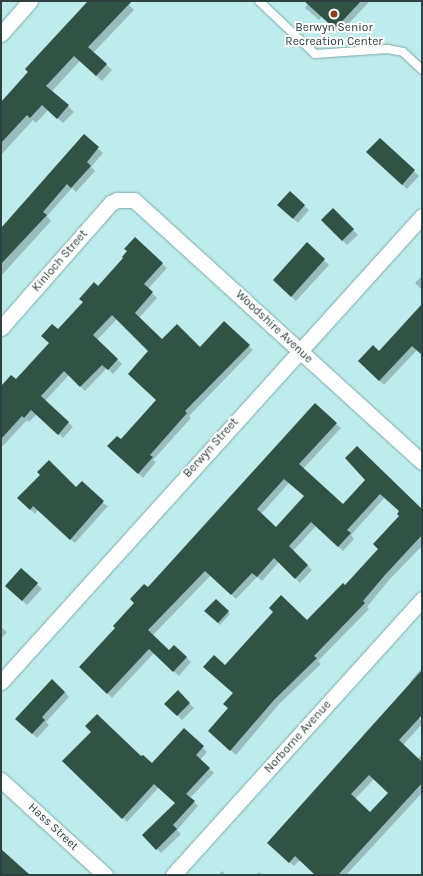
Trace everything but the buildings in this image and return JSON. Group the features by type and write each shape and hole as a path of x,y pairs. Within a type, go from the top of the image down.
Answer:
{"street":[{"path":"1,34 30,1"},
{"name":"Kinloch Street","path":"1,328 112,203 122,199"},
{"name":"Woodshire Avenue","path":"122,199 140,203 422,462"},
{"name":"Berwyn Street","path":"1,682 299,350 422,216"},
{"name":"Norborne Avenue","path":"173,875 422,599"},
{"name":"Hass Street","path":"1,780 104,875"}],"lane":[{"path":"259,1 315,54 388,49 403,52 422,70"}],"place":[{"name":"Berwyn Senior Recreation Center","path":"334,14"}]}
